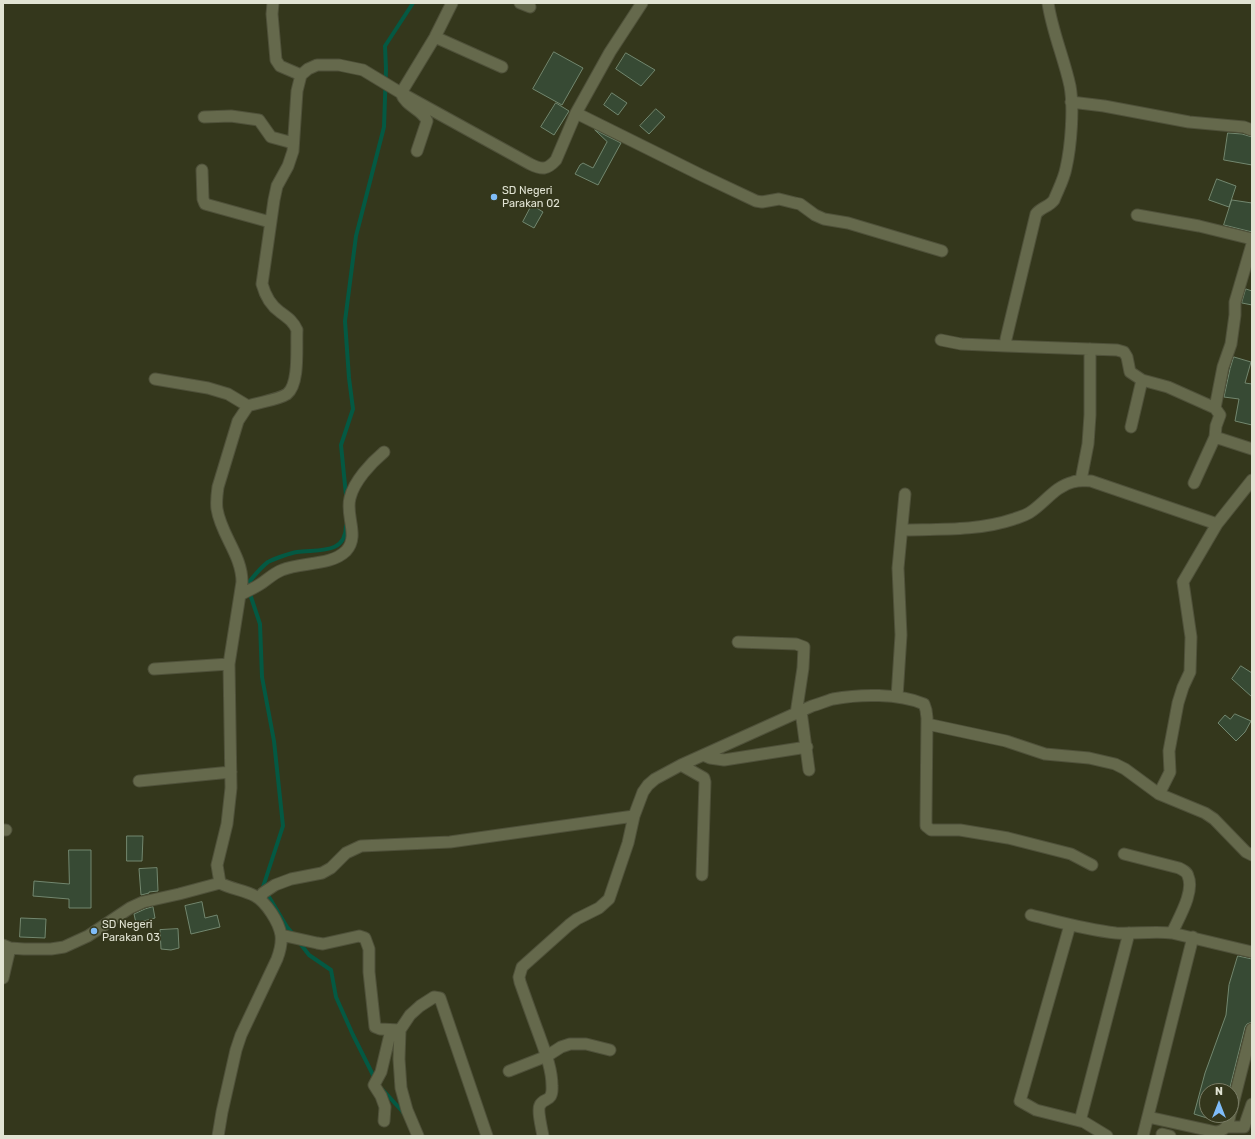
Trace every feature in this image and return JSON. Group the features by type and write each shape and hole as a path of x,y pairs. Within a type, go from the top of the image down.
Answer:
{"street":[{"path":"272,3 277,64 301,75"},
{"path":"401,93 435,37 452,3"},
{"path":"220,883 217,865 227,824 231,788 229,664 243,594 242,572 222,528 217,509 217,496 218,487 232,436 238,420 248,406 287,394 294,382 297,330 290,318 279,311 268,300 262,284 270,222 277,186 288,166 293,151 297,91 301,75 308,69 321,65 339,65 363,70 390,87 530,164 544,169 556,160 576,113 610,52 642,3"},
{"path":"1006,346 1006,339 1036,214 1039,210 1051,204 1054,200 1066,170 1070,140 1070,87 1058,46 1048,3"},
{"path":"435,37 502,67"},
{"path":"401,93 405,101 424,116 427,121 417,151"},
{"path":"1071,102 1104,106 1189,122 1252,130"},
{"path":"576,113 756,201 762,202 779,199 800,204 815,215 824,219 848,223 942,251"},
{"path":"204,117 231,116 260,120 271,137 294,143"},
{"path":"202,170 203,199 205,204 270,222"},
{"path":"1137,215 1198,226 1252,239"},
{"path":"1214,408 1223,367 1231,344 1235,315 1235,302 1252,244"},
{"path":"941,340 961,344 1117,350 1124,352 1127,357 1130,372 1142,380 1168,387 1214,408 1220,415 1216,426 1215,437 1194,482"},
{"path":"1081,480 1088,444 1090,422 1090,349"},
{"path":"155,379 208,388 228,394 248,406"},
{"path":"1131,427 1142,380"},
{"path":"1215,437 1252,449"},
{"path":"243,594 282,570 340,557 347,550 352,543 353,533 350,498 365,470 384,452"},
{"path":"902,530 972,527 990,525 1013,519 1028,514 1055,491 1067,484 1081,480 1091,481 1217,524"},
{"path":"1159,794 1169,777 1169,751 1178,703 1182,687 1190,672 1191,637 1182,582 1217,524 1252,480"},
{"path":"898,697 901,635 898,553 902,530 905,494"},
{"path":"738,642 796,644 804,647 799,713 807,747 809,770"},
{"path":"154,669 229,664"},
{"path":"543,1136 539,1108 541,1104 549,1099 552,1092 552,1081 547,1056 520,982 522,967 577,918 599,908 609,899 628,843 634,816 643,792 655,779 681,765 831,700 856,697 898,697 918,701 924,704 926,710 926,826 928,828 931,830 948,829 971,831 1008,838 1071,854 1092,865"},
{"path":"927,724 1006,741 1045,754 1089,758 1115,764 1125,769 1159,794 1205,813 1214,819 1246,852 1252,855"},
{"path":"703,755 710,758 724,760 807,747"},
{"path":"681,765 704,778 705,782 702,875"},
{"path":"139,781 231,772"},
{"path":"262,896 275,885 292,879 322,873 331,868 346,853 361,846 450,842 634,816"},
{"path":"1124,854 1179,868 1189,877 1189,892 1186,904 1172,933"},
{"path":"3,978 6,946 51,949 64,947 88,936 130,908 142,902 220,883 227,887 246,893 262,896 285,936 323,944 360,936 365,938 369,949 369,972 374,1024 377,1029 396,1030"},
{"path":"1031,915 1106,931 1129,933 1172,933 1252,952"},
{"path":"1070,924 1020,1101 1036,1110 1090,1125 1107,1136"},
{"path":"1080,1121 1129,933"},
{"path":"218,1136 236,1050 241,1035 277,959 285,936"},
{"path":"1143,1136 1193,937"},
{"path":"384,1121 385,1107 381,1096 374,1086 381,1072 396,1030 420,1006 431,998 437,997 440,998 487,1136"},
{"path":"1238,1083 1252,1029"},
{"path":"396,1030 401,1088 407,1110 418,1136"},
{"path":"509,1071 547,1056 561,1047 570,1044 586,1044 610,1050"},
{"path":"1148,1117 1211,1132 1220,1131 1227,1127 1244,1127 1252,1107"},
{"path":"1227,1127 1228,1123"},
{"path":"1162,1136 1162,1134 1170,1136"}],"building":[{"path":"554,52 583,68 562,105 533,89"},
{"path":"626,53 655,70 641,86 616,69"},
{"path":"612,93 627,103 618,115 604,105"},
{"path":"556,103 569,111 554,135 541,127"},
{"path":"656,109 665,117 649,134 640,126"},
{"path":"595,130 621,143 598,185 575,174 580,165 583,163 593,168 607,142"},
{"path":"1228,133 1242,134 1252,137 1252,165 1224,160"},
{"path":"1217,179 1236,186 1229,207 1209,200"},
{"path":"1232,200 1252,203 1252,232 1224,225"},
{"path":"532,205 543,212 534,228 523,222"},
{"path":"1246,289 1252,291 1252,305 1242,303"},
{"path":"1234,357 1251,362 1245,383 1252,384 1252,425 1235,421 1239,399 1224,397"},
{"path":"1241,666 1252,673 1252,697 1232,679"},
{"path":"1235,714 1251,721 1245,732 1236,741 1218,723 1225,715 1230,719"},
{"path":"127,836 143,836 142,861 127,861"},
{"path":"69,850 91,850 91,908 69,908 69,899 33,896 34,881 69,884"},
{"path":"157,868 158,891 141,895 139,869"},
{"path":"202,902 205,918 217,915 220,927 191,934 185,906"},
{"path":"153,907 155,918 136,923 134,914"},
{"path":"21,918 46,919 45,938 20,937"},
{"path":"178,929 179,948 171,950 161,949 160,930"},
{"path":"1238,956 1252,959 1252,1022 1247,1024 1245,1027 1231,1083 1202,1083 1226,1015 1229,985"},
{"path":"1199,1095 1199,1116 1194,1114"}],"waterway":[{"path":"346,495 341,445 353,409 345,321 356,236 384,127 386,69 385,46 413,3"},
{"path":"294,935 287,927 263,887 283,826 274,741 262,677 260,624 251,597 249,582 263,566 274,559 294,553 329,549 336,546 341,542 345,535 346,526"},
{"path":"299,942 309,955 331,970 336,997 375,1079"},
{"path":"382,1089 404,1114"}],"place":[{"name":"SD Negeri Parakan 02","path":"494,197"},
{"name":"SD Negeri Parakan 03","path":"94,931"}]}
